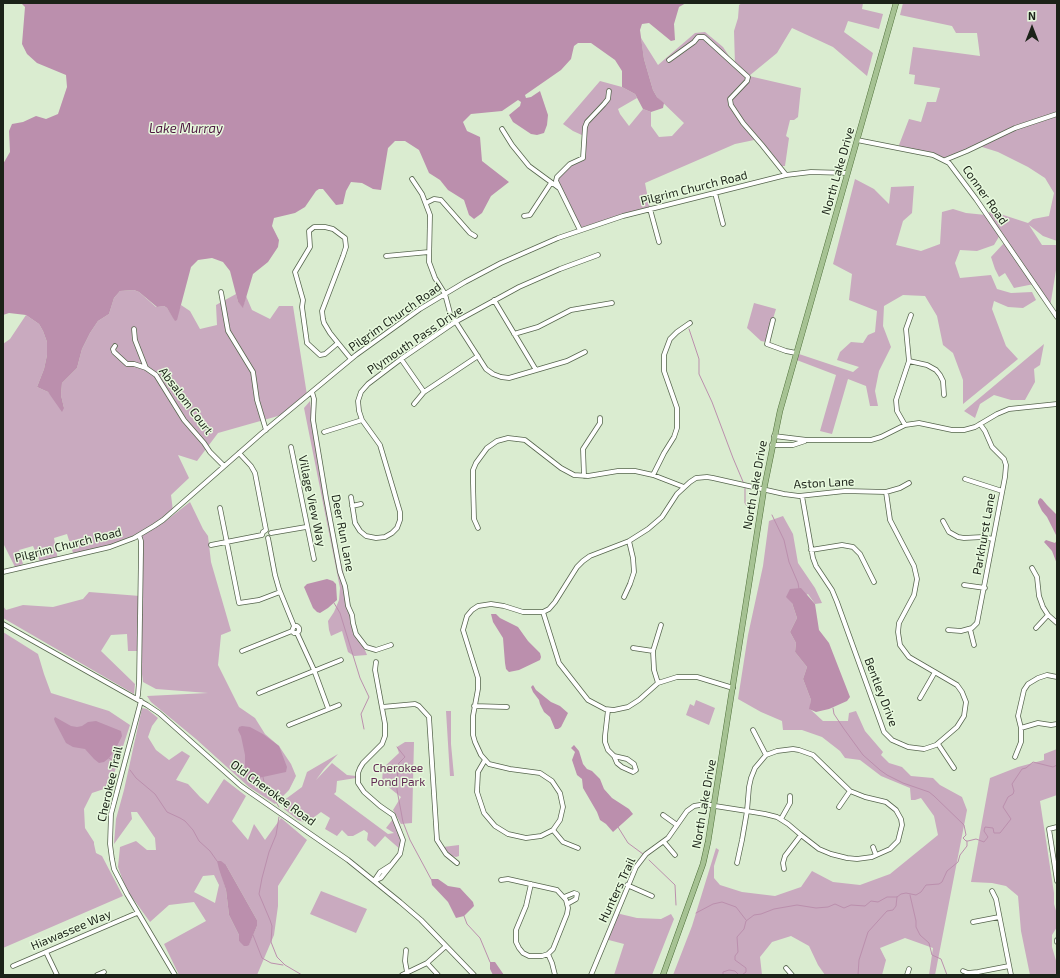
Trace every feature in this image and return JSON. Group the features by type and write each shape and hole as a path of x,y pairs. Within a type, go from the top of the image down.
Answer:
{"main road":[{"name":"North Lake Drive","path":"663,975 703,864 715,806 764,489 774,436 796,353 896,3"}],"street":[{"path":"669,60 694,42 698,37 704,37 748,77 747,82 730,100 731,105 743,123 786,175"},
{"path":"580,230 556,181 557,177 570,164 583,158 585,127 587,122 608,99 609,91"},
{"path":"945,160 1015,128 1057,114"},
{"path":"502,129 529,166 560,188"},
{"name":"Conner Road","path":"857,140 933,155 945,160 952,166 1057,317"},
{"name":"Pilgrim Church Road","path":"3,572 110,547 139,535 163,520 239,453 351,359 390,330 444,294 501,263 550,241 623,216 786,175 812,172 847,173"},
{"path":"412,179 426,203 431,219 429,252 431,267 435,278 444,294 450,313 455,322 486,369 493,374 509,378 567,361 586,352"},
{"path":"524,216 530,215 551,183"},
{"path":"715,193 723,224"},
{"path":"426,203 434,199 441,200 470,233 475,236"},
{"path":"650,209 659,242"},
{"path":"338,343 325,354 320,355 307,343 302,300 296,272 310,247 309,231 314,227 333,229 345,238 346,247 322,311 324,323 351,359"},
{"path":"386,256 429,252"},
{"name":"Plymouth Pass Drive","path":"351,498 355,523 360,531 366,536 376,538 386,536 397,528 400,520 400,512 380,445 362,420 359,411 358,401 361,392 368,384 401,358 455,322 494,300 560,269 598,255"},
{"path":"221,292 228,331 253,372 257,400 266,430"},
{"path":"494,300 536,370"},
{"path":"514,334 538,327 570,310 612,303"},
{"path":"905,425 897,411 896,400 909,361 906,329 911,315"},
{"path":"773,320 767,344 796,353"},
{"path":"654,475 664,453 674,437 677,428 677,408 664,371 664,355 670,339 690,323"},
{"name":"Absalom Court","path":"134,329 135,340 146,368"},
{"name":"Absalom Court","path":"114,346 114,352 127,364 134,364 146,368 156,375 184,420 210,452 224,466"},
{"path":"414,404 424,392 478,356"},
{"path":"401,358 424,392"},
{"path":"909,361 930,366 936,370 942,378 944,395"},
{"name":"Deer Run Lane","path":"312,392 314,399 313,420 326,498 340,572 345,586 348,606 352,615 352,623 356,634 366,647 376,650 391,645"},
{"path":"774,436 807,440 871,440 881,437 905,425 923,424 957,431 970,429 1009,409 1057,404"},
{"path":"584,476 582,459 583,449 600,423 600,418"},
{"path":"324,432 362,420"},
{"name":"Parkhurst Lane","path":"970,629 975,627 978,623 1006,468 1004,459 992,447 980,424"},
{"path":"478,528 474,519 473,470 481,454 487,448 497,441 508,438 525,440 566,471 574,475 584,476 630,470 654,475 684,487 677,494 662,517 648,529 628,541 590,556 583,561 574,571 551,606 543,612 523,612 504,606 487,604 478,606 470,613 465,620 463,630 478,678 478,689 474,706 473,735 478,750 485,760 493,766 540,773 552,781 560,793 563,807 560,820 554,830 541,836 526,838 508,834 495,826 484,813 478,792 478,772 485,760"},
{"path":"772,445 793,444 807,440"},
{"name":"Village View Way","path":"290,446 306,527 314,558"},
{"path":"239,453 251,466 255,473 266,530 262,535"},
{"name":"Aston Lane","path":"684,487 696,478 707,477 784,494 802,496 845,491 886,492 896,490 909,483"},
{"path":"964,479 1002,491"},
{"name":"Bentley Drive","path":"802,496 811,550 816,566 832,590 837,602 884,732 892,740 917,749 928,748 938,744 960,723 964,716 966,707 964,697 959,688 953,682 909,658 902,650 899,642 899,623 914,594 917,579 914,566 890,520 886,492"},
{"path":"352,506 360,504"},
{"path":"220,508 239,603 259,600 280,592"},
{"path":"943,521 949,532 958,538 983,537 993,539"},
{"path":"266,530 270,531 271,533 306,527"},
{"path":"271,533 271,536 268,538 275,575 280,592 294,626 292,631"},
{"name":"Cherokee Trail","path":"139,535 141,541 139,700 111,814 110,844 113,865 127,894 175,975"},
{"path":"211,545 262,535 268,538"},
{"path":"624,597 634,572 633,558 628,541"},
{"path":"811,550 842,545 853,547 860,554 874,582"},
{"path":"1032,568 1037,577 1041,602 1048,615 1057,623"},
{"path":"964,585 985,588"},
{"path":"543,612 559,663 588,700 608,710 628,707 639,700 658,683 673,678 688,676 697,677 733,688"},
{"path":"1036,628 1048,615"},
{"name":"Old Cherokee Road","path":"3,624 139,700 159,713 241,786 329,846 421,920 474,975"},
{"path":"658,683 654,670 653,652 661,625"},
{"path":"294,626 298,626 299,628 297,633"},
{"path":"948,630 961,632 970,629 974,645"},
{"path":"242,651 292,631 297,633 314,670 328,708"},
{"path":"633,648 653,652"},
{"path":"259,693 341,660"},
{"path":"374,881 381,878 400,854 403,840 393,815 364,792 358,783 358,773 363,763 382,744 385,736 385,724 375,670 376,662"},
{"path":"920,698 935,672"},
{"path":"1015,757 1021,742 1018,716 1024,690 1028,684 1038,678 1046,676 1057,677"},
{"path":"382,707 414,704 419,706 429,718 437,840 446,854 457,863"},
{"path":"289,725 338,705"},
{"path":"474,706 507,706"},
{"path":"608,710 605,742 608,750 614,756 617,763 622,767 632,772 636,770 634,764 627,759 614,756"},
{"path":"1020,728 1038,723 1051,725 1057,724"},
{"path":"753,730 766,755"},
{"path":"938,744 954,768"},
{"path":"736,864 742,840 751,778 755,768 766,755 787,749 808,752 818,758 850,791 865,797 886,802 893,806 904,818 898,841 890,849 876,855 857,859 838,856 819,849 781,819 790,803 790,796"},
{"path":"839,807 850,791"},
{"name":"Hunters Trail","path":"591,975 627,885 636,867 642,859 664,842 687,811 694,806 703,804 765,814 781,819"},
{"path":"662,815 677,825"},
{"path":"1057,827 1049,828 1057,881"},
{"path":"554,830 563,842 578,848"},
{"path":"784,869 783,863 785,856 801,836"},
{"path":"664,842 675,855"},
{"path":"873,847 876,855"},
{"path":"501,880 508,879 531,884 557,890 564,897 568,908 567,914 553,949 548,954 542,956 529,956 519,948 516,942 516,930 526,906 531,884"},
{"path":"627,885 652,896"},
{"path":"992,891 996,899 1011,975"},
{"path":"564,897 574,893 577,894 576,900 567,904"},
{"name":"Hiawassee Way","path":"13,966 137,913"},
{"path":"973,922 999,917"},
{"path":"402,975 427,963 446,946"},
{"path":"406,950 405,961 407,972"},
{"path":"46,952 57,975"},
{"path":"548,954 555,975"},
{"path":"427,963 438,975"},
{"path":"963,971 968,973 978,972 1010,966"},
{"path":"786,968 792,975"},
{"path":"907,975 909,969"}],"green space":[{"path":"742,3 863,3 862,9 883,14 879,29 848,21 844,32 873,53 867,76 833,47 792,28 777,53 749,76 801,88 798,117 794,120 790,120 786,136 789,138 785,166 781,166 759,139 735,144 645,183 650,209 580,230 556,181 557,177 567,167 583,158 584,136 563,124 600,81 622,87 635,94 637,98 618,109 629,126 643,109 651,112 651,126 659,137 672,136 684,123 657,97 653,90 644,59 641,38 658,65 695,33 705,32 723,47 735,65 734,31 738,18 739,5"},
{"path":"903,3 1057,3 1057,241 1043,236 1029,225 1042,245 1057,245 1057,264 1050,307 1034,284 1014,288 1005,273 999,277 991,257 1005,242 1000,235 994,245 977,251 960,250 955,263 960,278 991,275 997,289 1011,293 1032,292 1036,300 1023,308 1008,307 994,301 992,309 1006,346 1018,359 963,404 963,380 953,353 943,345 937,316 925,296 903,295 884,306 883,326 891,347 879,371 875,391 878,406 870,406 866,386 848,379 832,434 820,431 836,375 794,359 796,353 853,372 859,367 837,360 840,352 851,342 863,343 868,335 875,332 877,311 849,300 852,274 833,264 855,179 874,189 889,204 891,187 914,186 912,213 903,221 896,245 921,251 940,244 942,212 953,209 966,213 986,215 991,211 1028,223 1033,219 1049,216 1054,193 1045,178 1028,167 998,152 979,146 945,160 901,149 899,145 909,119 921,122 927,102 936,102 940,88 914,84 915,75 909,74 913,47 980,56 977,33 956,33 952,26 900,15"},
{"path":"134,290 139,292 156,307 164,306 167,308 175,320 181,305 190,311 200,329 217,325 216,305 236,294 238,302 243,307 246,296 252,310 270,319 279,306 293,306 307,395 285,414 218,433 197,461 178,455 189,478 171,495 173,511 156,526 167,520 190,502 208,536 211,562 231,631 221,635 218,665 239,707 255,718 265,734 279,746 291,764 296,776 289,790 275,804 249,787 196,739 151,702 147,696 208,693 156,689 143,682 139,651 128,651 127,634 111,635 101,651 135,684 134,694 3,618 3,606 6,610 23,605 53,607 83,599 89,592 140,596 141,545 139,536 128,541 74,556 67,534 54,538 58,560 41,564 33,546 19,550 23,564 15,567 3,543 3,344 10,339 26,315 39,324 47,342 47,355 44,369 37,387 48,392 64,408 61,395 62,383 77,368 82,349 90,333 98,321 109,314 114,298 120,291"},
{"path":"754,303 776,309 766,342 761,341 747,328"},
{"path":"1044,344 1040,365 1034,369 1035,382 1025,400 1011,400 994,395 980,404 975,418 964,411"},
{"path":"310,401 314,433 331,520 346,584 349,612 367,655 354,656 348,652 342,631 331,636 329,630 328,621 339,600 340,588 304,408"},
{"path":"783,516 793,534 798,563 815,588 822,603 815,604 808,594 792,603 797,618 790,632 796,643 795,652 807,667 803,679 811,700 810,709 823,721 848,721 849,713 856,711 865,731 883,752 881,755 889,763 902,767 911,776 933,778 940,785 962,797 967,810 935,975 929,975 933,948 905,938 880,948 886,960 882,975 825,975 818,965 809,946 791,936 772,942 760,957 762,975 673,975 692,926 716,848 719,850 714,866 714,878 720,885 742,892 775,896 801,887 812,871 833,882 860,885 890,874 938,835 934,816 921,798 911,800 910,788 881,776 860,760 845,758 840,751 822,737 802,730 783,730 782,721 761,712 738,699 748,635 763,566 769,521"},
{"path":"3,632 38,654 51,693 109,711 130,725 109,789 92,793 84,809 85,828 94,842 96,853 102,856 123,896 3,948"},
{"path":"696,700 715,708 709,725 686,715 690,704 694,706"},
{"path":"142,708 147,709 158,718 152,726 148,737 156,750 169,760 182,751 190,756 176,780 188,784 208,804 224,779 246,796 232,821 248,840 254,824 265,840 281,818 307,840 278,886 278,906 274,935 257,975 179,975 164,944 206,921 194,902 169,905 150,922 126,889 118,867 120,847 136,841 147,850 156,850 155,838 137,812 131,812 132,819 114,844 116,819","holes":["226,865 257,920 257,926 249,944 239,941 239,935 229,915 226,890 222,876","214,875 219,885 215,903 194,892 203,876"]},
{"path":"446,711 451,711 451,744 454,776 450,776"},
{"name":"Cherokee Pond Park","path":"405,742 414,742 412,823 401,824 393,810 401,797 382,782 383,768 399,753 397,747"},
{"path":"1057,749 1057,795 1040,801 1054,893 1054,904 1057,914 1057,927 1052,935 1052,947 1057,964 1057,975 1030,975 1021,931 1018,896 1006,886 992,883 971,882 990,778 1018,767 1044,760 1044,754"},
{"path":"338,754 316,780 332,763 347,775 356,776 356,778 337,781 336,792 334,794 388,834 394,833 386,828 393,819 403,840 401,850 385,836 375,847 367,840 368,833 364,830 353,836 348,836 342,830 337,836 325,829 330,818 321,812 313,818 312,825 298,820 284,809 283,801 302,787 307,772"},
{"path":"459,845 459,856 456,857 452,856 443,847"},
{"path":"321,891 367,909 356,933 310,914"},
{"path":"616,913 637,918 661,919 671,914 674,919 652,975 614,975 624,944 605,939"}],"water":[{"name":"Lake Murray","path":"21,3 686,3 679,7 674,24 675,40 671,41 649,23 642,24 640,30 644,59 653,90 657,97 664,103 663,108 651,112 643,109 635,94 622,87 622,71 615,60 591,43 578,43 574,46 571,59 561,70 525,95 526,98 531,97 540,91 548,115 544,133 537,135 531,134 513,122 509,115 520,106 521,102 518,100 502,111 471,114 463,122 467,131 480,137 482,161 509,182 491,196 482,213 474,219 469,215 464,200 448,190 440,180 429,173 419,150 405,141 395,141 388,148 381,190 373,189 362,183 351,182 346,191 343,204 336,205 323,189 319,189 305,207 295,213 274,218 272,226 279,240 278,247 268,262 253,274 243,308 238,302 230,271 223,262 212,258 198,260 191,267 177,320 175,321 167,308 164,306 157,307 139,292 134,290 120,291 114,298 109,314 98,321 90,333 82,349 77,368 62,383 61,395 64,408 62,412 48,392 37,387 44,369 47,355 47,342 39,324 26,315 9,313 3,315 3,164 10,152 9,131 12,124 23,122 36,116 46,119 58,114 67,87 66,75 37,63 27,54 22,44 25,7"},
{"path":"1040,498 1057,515 1057,537 1038,503"},
{"path":"1046,540 1055,543 1057,540 1057,564 1052,551 1044,542"},
{"path":"327,579 336,584 337,600 320,613 313,608 304,587 307,584"},
{"path":"801,588 815,604 819,630 829,643 850,697 847,701 829,709 816,712 809,709 811,700 803,679 807,667 795,652 796,643 790,632 797,618 792,603 786,597 790,589"},
{"path":"491,614 496,614 500,618 518,627 528,641 540,653 540,660 519,670 509,672 506,669 503,638 493,622"},
{"path":"533,685 536,690 551,702 560,706 568,713 561,727 558,729 555,729 550,717 544,712 539,700 533,692 531,687"},
{"path":"55,717 71,726 77,727 88,722 96,721 121,731 122,736 109,758 104,762 99,763 85,749 73,747 66,743 55,722"},
{"path":"239,727 250,727 263,734 279,746 287,767 286,772 249,780 247,778 245,775 245,755 241,736 238,730"},
{"path":"574,745 579,751 583,764 600,779 604,789 612,798 629,809 633,814 613,832 600,820 583,788 582,779 577,775 572,760 575,752 571,748"},
{"path":"217,861 221,861 226,865 257,920 257,926 249,945 247,946 244,946 239,941 239,935 229,915 226,890"},
{"path":"431,879 438,879 448,886 460,888 473,902 474,906 464,916 456,918 448,902 432,885"},
{"path":"490,962 495,962 504,975 493,975 490,969"}],"waterway":[{"path":"689,329 699,359 699,374 712,402 744,484"},
{"path":"745,487 745,503 747,506"},
{"path":"772,515 784,540 789,562 799,589"},
{"path":"334,603 340,613 360,678 369,697 361,714 364,729"},
{"path":"833,708 834,714 863,755 887,775 903,783 929,792 934,796 964,825 966,835 963,838 967,841"},
{"path":"397,747 405,757 398,764 397,790 403,822 410,840 431,879"},
{"path":"109,758 119,765"},
{"path":"968,841 976,839 984,842 988,837 984,831 985,827 993,828 994,833 1000,833 1011,819 1003,807 1008,797 1013,794 1014,791 1012,784 1022,769 1026,768 1033,762 1053,767 1057,765"},
{"path":"130,770 136,778 155,794 167,812 185,821 193,830 199,841 210,851 217,861"},
{"path":"263,777 264,782 279,807"},
{"path":"279,817 276,835 269,852 259,894 272,926 271,942 277,957 285,965 302,975"},
{"path":"618,827 628,843 643,854"},
{"path":"742,975 746,972 746,968 735,960 735,956 738,952 737,937 744,929 746,921 754,915 774,909 797,905 816,908 828,907 835,904 844,908 851,905 865,906 871,901 878,902 887,897 897,897 906,893 916,895 921,892 926,885 939,884 942,882 947,871 958,862 960,855 967,846 967,841"},
{"path":"649,860 675,885 676,905"},
{"path":"910,895 916,927 920,935 929,943 932,955 941,959 947,975"},
{"path":"858,975 859,960 868,932 887,911 893,910 896,906 897,897"},
{"path":"696,913 713,904 722,902 736,907 746,920"},
{"path":"464,916 467,924 480,938 490,962"},
{"path":"253,935 262,958 271,963 283,965"},
{"path":"723,975 723,972 729,970 735,971 739,975"}]}
